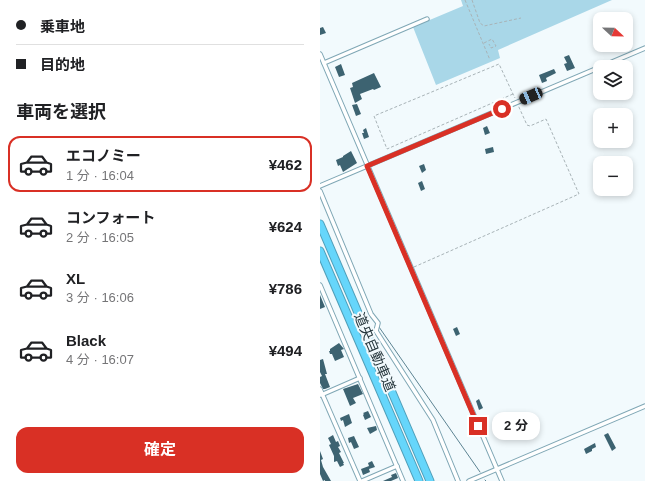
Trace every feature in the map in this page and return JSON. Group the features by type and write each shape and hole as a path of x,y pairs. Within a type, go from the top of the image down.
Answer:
{"highway":[{"name":"道央自動車道","path":"320,224 430,481"},
{"name":"道央自動車道","path":"320,250 419,481"}],"street":[{"path":"324,63 427,19"},
{"path":"320,186 645,48"},
{"path":"320,54 502,481"},
{"path":"320,191 371,314 378,326 376,331 433,420 458,481"},
{"path":"320,285 403,481"},
{"path":"321,395 360,378"},
{"path":"320,389 321,395 361,481 397,466"},
{"path":"469,481 645,406"}],"path":[{"path":"465,0 490,60"},
{"path":"472,0 480,23 484,26 521,18"},
{"path":"483,44 492,40 496,46 492,48 489,44"},
{"path":"412,268 579,194 546,119 530,126 527,125 517,102 499,64 374,116 388,149 513,94"}],"shaded area":[{"path":"461,0 612,0 498,50 500,58 436,85 413,27 463,6"}],"building":[{"path":"323,27 326,33 320,35 320,28"},
{"path":"569,55 575,68 567,71 564,64 567,63 564,57"},
{"path":"341,64 345,75 339,77 335,67"},
{"path":"554,69 556,73 546,78 547,81 542,83 539,75"},
{"path":"374,73 381,87 360,94 362,99 355,103 350,88 353,87 352,83"},
{"path":"357,104 361,114 356,116 352,105"},
{"path":"487,126 490,133 485,135 483,128"},
{"path":"366,128 369,137 364,139 362,133 364,133 363,130"},
{"path":"493,147 494,152 486,154 485,149"},
{"path":"351,151 357,163 343,172 340,165 338,166 336,160"},
{"path":"424,164 426,170 422,173 419,166"},
{"path":"422,181 425,189 421,191 418,183"},
{"path":"320,295 325,307 320,309"},
{"path":"457,327 460,334 456,336 453,329"},
{"path":"339,343 344,349 341,350 344,357 335,361 329,351"},
{"path":"323,359 327,374 325,374 330,387 325,389 323,389 320,383 320,377 322,376 320,372 320,360"},
{"path":"358,384 363,394 353,398 356,403 350,406 343,389"},
{"path":"479,399 483,408 479,410 476,401"},
{"path":"368,411 371,417 365,420 363,413"},
{"path":"349,414 352,423 345,427 343,420 341,421 340,418"},
{"path":"376,426 377,430 370,434 367,428"},
{"path":"608,433 616,448 612,451 604,435"},
{"path":"333,435 336,442 338,441 340,446 338,447 341,452 339,453 344,463 344,465 340,467 337,461 334,462 334,456 329,445 331,444 328,438"},
{"path":"354,436 359,447 354,449 351,442 349,443 348,438"},
{"path":"595,443 596,447 586,454 584,449"},
{"path":"320,451 323,459 321,460 323,467 331,481 323,481 320,474"},
{"path":"372,461 375,467 369,469 370,472 363,475 361,469 369,466 368,463"},
{"path":"396,473 398,478 391,481 383,481 392,477 391,475"}],"waterway":[{"path":"379,327 480,472"}],"route":[{"path":"478,426 412,268 367,166 502,109"}]}
